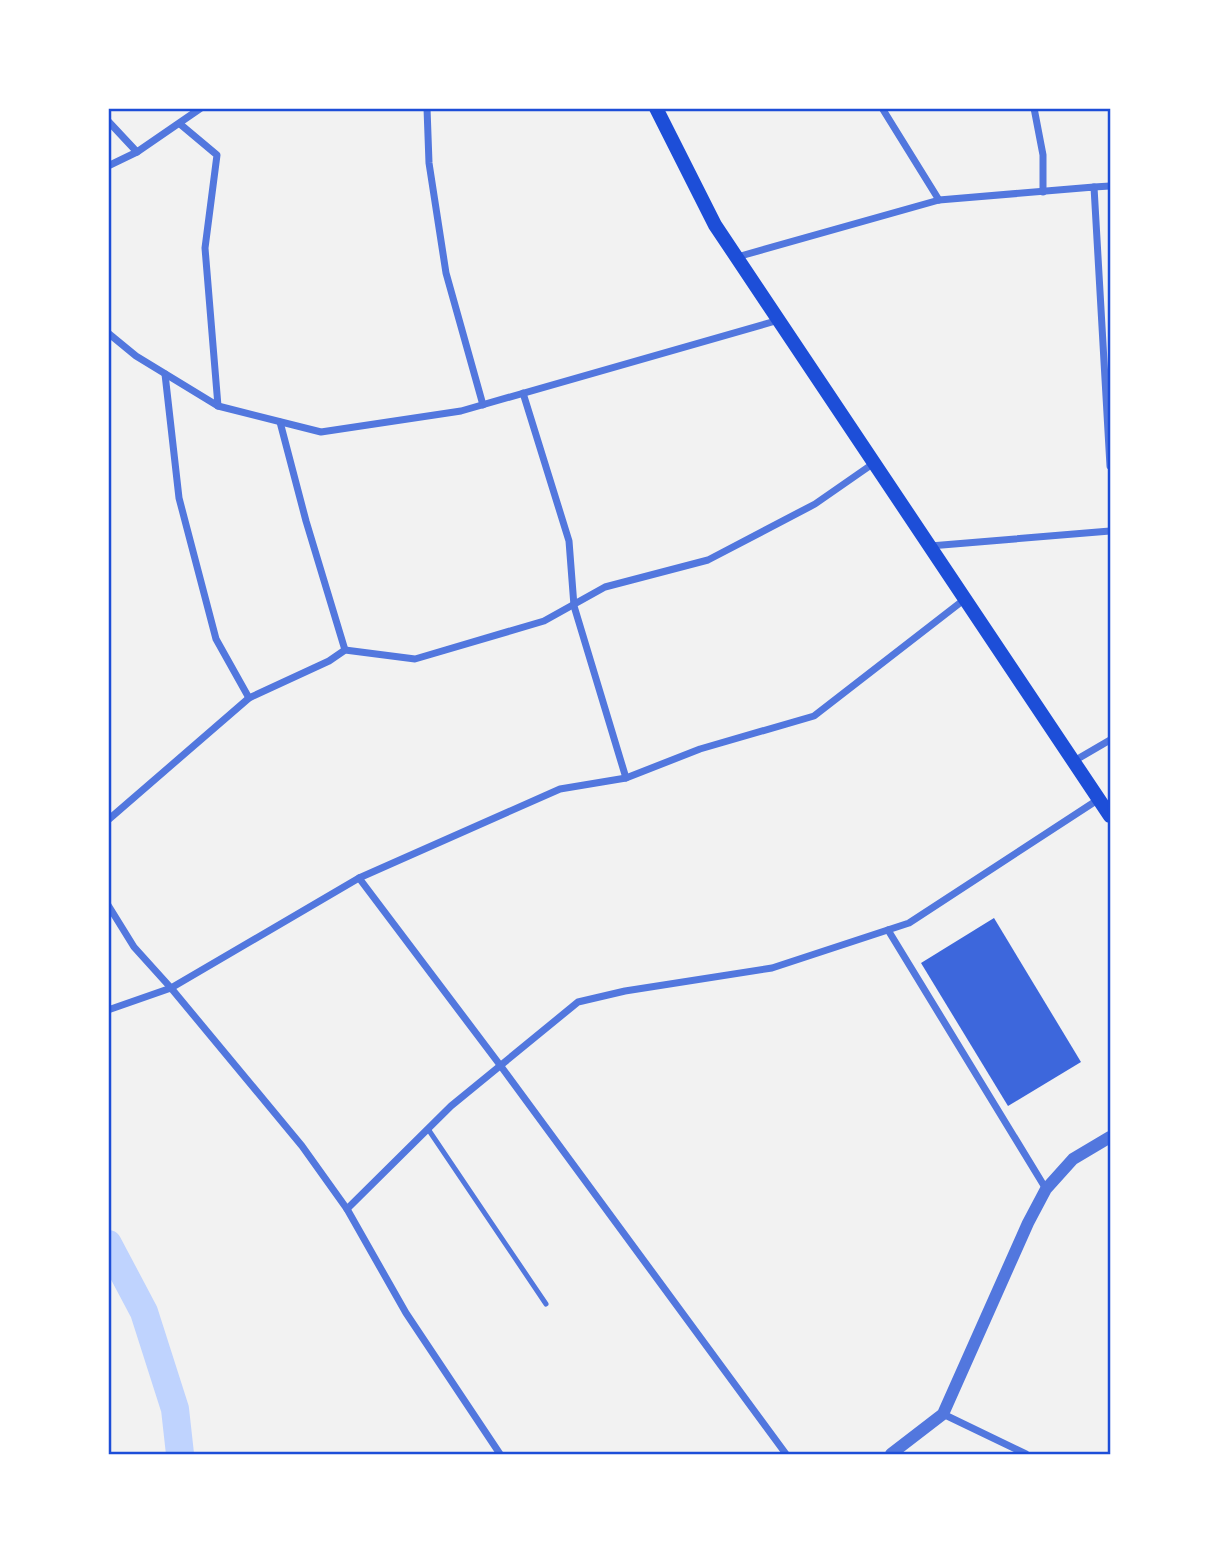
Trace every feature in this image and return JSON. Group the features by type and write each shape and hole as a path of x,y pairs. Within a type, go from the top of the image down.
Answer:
{"main road":[{"path":"656,108 715,225 1111,816"}],"street":[{"path":"108,166 137,152 201,108"},
{"path":"427,108 429,163 446,273 483,405"},
{"path":"882,108 939,200"},
{"path":"1034,108 1043,155 1042,192"},
{"path":"108,121 137,152"},
{"path":"180,124 217,155 205,248 218,406"},
{"path":"737,257 939,200 1111,186"},
{"path":"1094,187 1111,467"},
{"path":"108,333 136,356 218,406 321,432 461,411 779,320"},
{"path":"165,374 178,498 216,639 249,698"},
{"path":"523,393 569,541 575,606 626,778"},
{"path":"280,422 306,521 345,650"},
{"path":"108,820 249,698 345,650 415,659 544,621 605,587 708,560 815,504 875,463"},
{"path":"930,546 1111,531"},
{"path":"108,1010 171,988 359,878 560,789 626,778 700,749 814,716 965,598"},
{"path":"1074,761 1111,740"},
{"path":"347,1209 451,1105 578,1002 772,968 909,923 1099,799"},
{"path":"359,878 786,1454"},
{"path":"108,905 134,947 302,1146 347,1209 405,1312 500,1454"},
{"path":"888,929 1046,1189"},
{"path":"891,1454 943,1414 1028,1223 1046,1189 1073,1158 1111,1137"},
{"path":"943,1414 1026,1454"}],"lane":[{"path":"428,1129 547,1304"}],"building":[{"path":"994,918 1081,1062 1008,1106 921,963"}],"waterway":[{"path":"108,1244 144,1312 175,1409 180,1454"}]}
